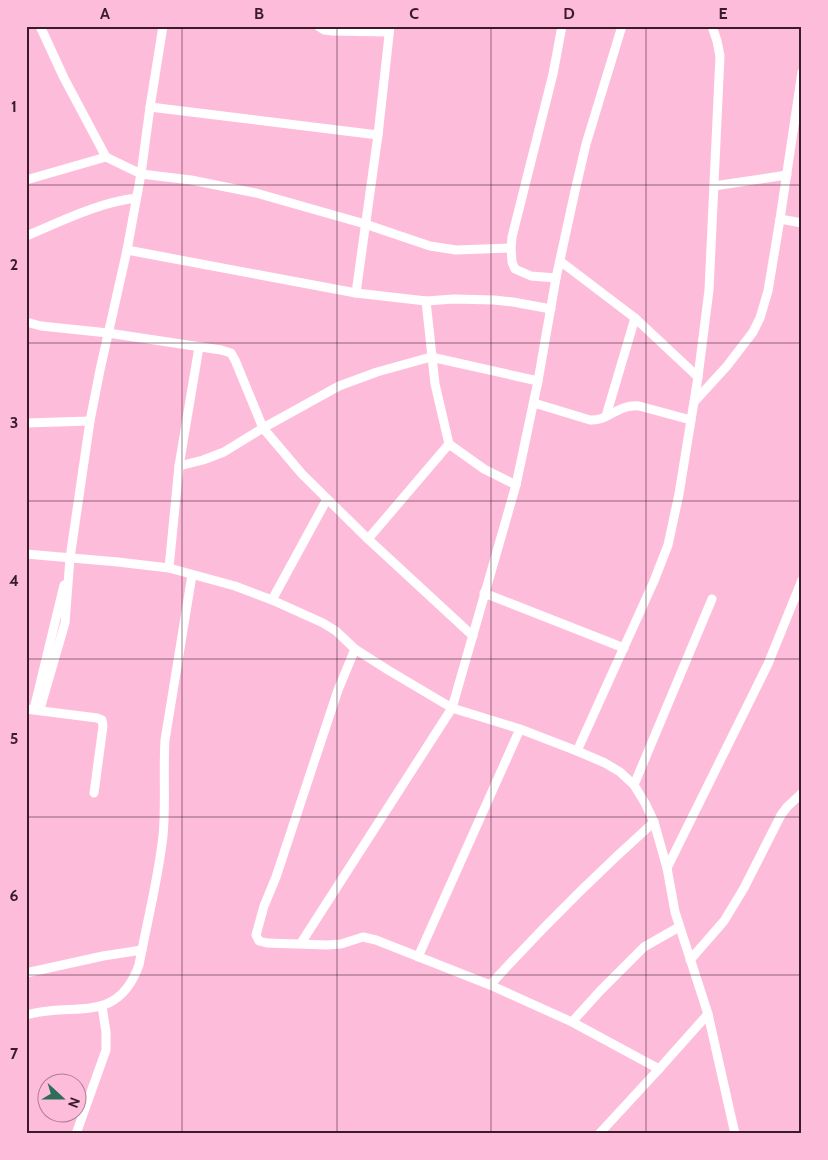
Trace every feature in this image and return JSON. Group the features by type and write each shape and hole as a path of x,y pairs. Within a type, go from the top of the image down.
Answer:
{"street":[{"path":"40,26 68,86 106,157 141,174 191,180 256,193 366,224 430,246 456,250 511,248"},
{"path":"94,794 103,726 102,720 33,709 65,622 70,558 90,421 127,250 141,174 163,26"},
{"path":"318,26 332,32 390,29 378,134 356,293"},
{"path":"556,278 531,276 515,269 512,262 511,248 517,214 553,74 562,26"},
{"path":"301,943 452,708 516,485 534,402 556,278 586,144 622,26"},
{"path":"577,751 654,581 668,544 679,494 695,401 709,290 720,56 712,26"},
{"path":"695,401 736,356 760,318 768,291 787,175 798,130 802,72"},
{"path":"150,107 378,134"},
{"path":"26,180 106,157"},
{"path":"714,186 787,175"},
{"path":"26,236 92,208 119,200 136,198"},
{"path":"780,219 802,224"},
{"path":"127,250 356,293 426,301 454,299 494,300 551,309"},
{"path":"560,261 604,293 658,337 698,377"},
{"path":"426,301 431,357 448,444 484,469 516,485"},
{"path":"606,416 635,318"},
{"path":"26,322 41,326 108,333 221,350 230,353 235,360 263,428 302,474 473,636"},
{"path":"168,568 179,466 198,347"},
{"path":"179,466 224,452 263,428 350,381 431,357 538,381"},
{"path":"534,402 590,420 599,420 624,406 631,405 691,420"},
{"path":"26,423 90,421"},
{"path":"368,538 448,444"},
{"path":"272,600 327,499"},
{"path":"26,554 168,568 235,586 323,623 336,631 356,649 452,708 520,729 605,763 620,772 634,785 654,822 667,868 674,912 708,1014 734,1132"},
{"path":"26,1015 102,1006 123,995 129,987 139,965 158,873 164,822 163,767 165,740 192,575"},
{"path":"667,868 768,664 802,580"},
{"path":"484,593 624,648"},
{"path":"634,785 712,599"},
{"path":"356,649 338,690 276,877 264,906 257,928 256,935 259,941 341,944 364,937 376,940 490,985 572,1022 659,1069"},
{"path":"418,957 520,729"},
{"path":"690,960 724,921 744,888 781,815 802,793"},
{"path":"490,985 604,867 654,822"},
{"path":"572,1022 644,947 679,927"},
{"path":"26,972 142,950"},
{"path":"76,1134 106,1050 106,1032 102,1006"},
{"path":"598,1134 708,1014"}]}
